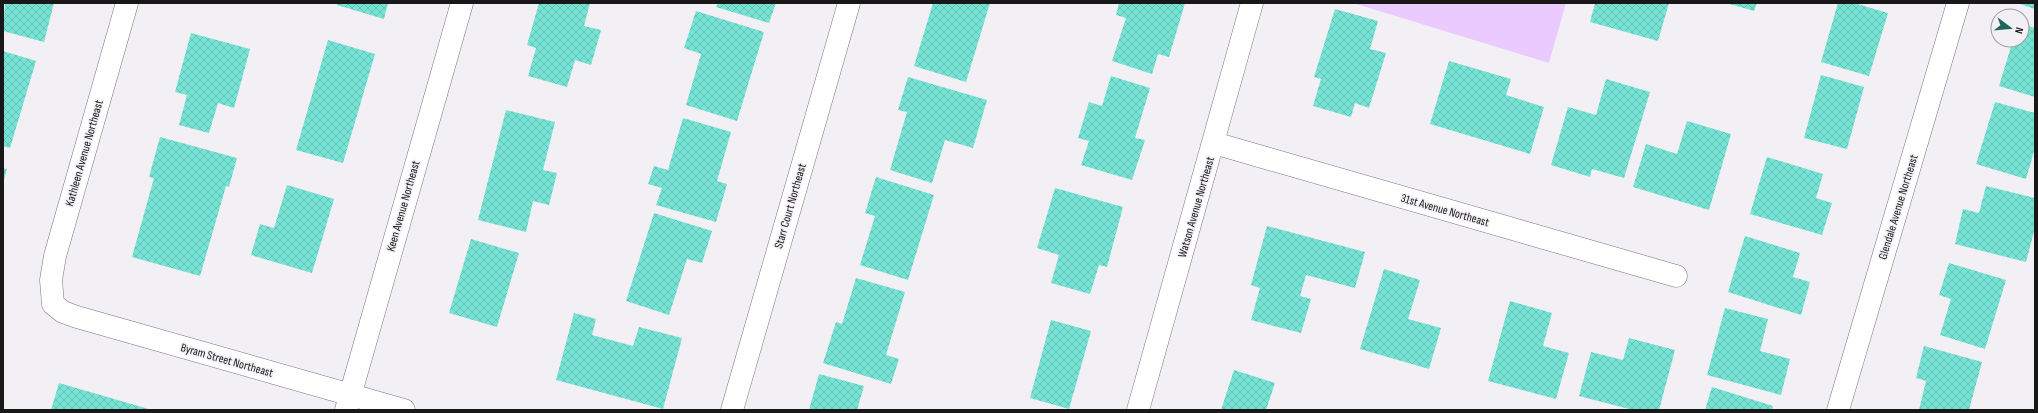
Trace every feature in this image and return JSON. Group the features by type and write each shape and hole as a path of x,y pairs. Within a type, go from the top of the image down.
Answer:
{"street":[{"name":"Kathleen Avenue Northeast","path":"53,304 51,280 55,256 127,3"},
{"name":"Keen Avenue Northeast","path":"348,402 462,3"},
{"name":"Starr Court Northeast","path":"732,410 849,3"},
{"name":"Watson Avenue Northeast","path":"1138,410 1252,3"},
{"name":"Glendale Avenue Northeast","path":"1838,410 1958,3"},
{"name":"31st Avenue Northeast","path":"1214,143 1676,276"},
{"name":"Byram Street Northeast","path":"53,304 63,312 77,317 285,377 348,402 404,410"}],"shaded area":[{"path":"1353,3 1566,3 1549,63"}],"building":[{"path":"5,3 54,3 44,42 3,31"},
{"path":"337,3 388,3 384,19 337,5"},
{"path":"539,3 590,3 584,26 601,30 591,65 575,60 567,87 528,76 536,48 527,45"},
{"path":"718,3 776,3 769,23 716,7"},
{"path":"933,3 990,3 966,82 914,66"},
{"path":"1119,3 1185,3 1169,57 1158,54 1152,74 1112,61 1126,18 1116,15"},
{"path":"1595,3 1669,3 1658,41 1590,22"},
{"path":"1726,3 1757,3 1754,11"},
{"path":"1838,3 1854,3 1888,13 1869,76 1821,62"},
{"path":"2017,3 2035,3 2035,9"},
{"path":"1335,9 1378,21 1370,49 1386,53 1369,108 1355,103 1351,117 1313,106 1321,79 1314,77"},
{"path":"696,11 764,32 737,121 686,105 701,54 684,48"},
{"path":"2030,26 2035,28 2035,97 1999,86 2011,48 2030,48"},
{"path":"191,33 250,49 234,108 218,103 209,133 179,125 187,95 175,92"},
{"path":"328,40 375,54 343,163 296,150"},
{"path":"3,51 36,61 10,148 3,146"},
{"path":"1449,61 1511,79 1506,95 1544,107 1530,154 1430,124"},
{"path":"1821,75 1864,87 1847,149 1804,138"},
{"path":"1111,76 1150,88 1135,138 1145,140 1132,180 1081,165 1089,141 1078,138 1089,102 1102,106"},
{"path":"908,77 987,100 973,148 945,140 932,183 890,170 907,112 898,110"},
{"path":"1606,79 1650,92 1624,178 1592,169 1590,177 1551,165 1568,107 1596,115"},
{"path":"1995,102 2035,113 2035,148 2026,179 1976,164"},
{"path":"506,110 555,122 543,170 557,173 549,205 533,201 526,232 478,220"},
{"path":"683,118 731,132 717,181 727,184 716,222 656,205 662,188 648,184 654,166 668,170"},
{"path":"1687,121 1731,134 1709,210 1633,187 1646,144 1677,154"},
{"path":"160,137 237,158 229,187 226,186 200,276 132,257 154,178 149,177"},
{"path":"1767,157 1823,174 1816,198 1832,203 1822,235 1750,214"},
{"path":"3,168 7,169 3,183"},
{"path":"876,177 934,195 908,280 860,265 875,216 865,213"},
{"path":"287,185 334,199 312,273 251,255 260,224 274,228"},
{"path":"1986,186 2035,198 2035,228 2026,262 1955,244 1963,209 1979,213"},
{"path":"1055,188 1123,207 1107,267 1099,265 1090,294 1051,283 1059,255 1037,248"},
{"path":"654,213 712,231 702,263 687,259 669,315 626,301"},
{"path":"1267,226 1365,252 1355,288 1306,275 1300,296 1311,299 1301,333 1251,320 1260,288 1251,285"},
{"path":"1745,236 1800,253 1793,277 1810,282 1801,315 1728,292"},
{"path":"471,239 519,253 497,327 449,313"},
{"path":"1949,263 2006,280 1985,349 1940,335 1951,299 1939,295"},
{"path":"1384,269 1420,280 1408,319 1441,328 1429,369 1360,349"},
{"path":"856,278 905,292 886,355 899,359 891,384 823,363 836,322 842,324"},
{"path":"1510,301 1552,313 1543,346 1569,353 1556,399 1488,381"},
{"path":"1725,308 1768,319 1760,351 1790,359 1781,395 1707,375"},
{"path":"574,313 596,319 592,335 633,346 639,327 682,338 663,409 556,380"},
{"path":"1051,320 1091,331 1069,409 1030,398"},
{"path":"1629,338 1675,350 1659,410 1633,410 1579,396 1591,352 1623,360"},
{"path":"1924,346 1982,362 1969,410 1919,410 1926,381 1916,378"},
{"path":"1234,370 1275,383 1266,410 1221,410"},
{"path":"819,374 864,386 857,410 809,410"},
{"path":"59,383 152,410 51,410"},
{"path":"1712,387 1773,406 1772,410 1705,410"}]}
